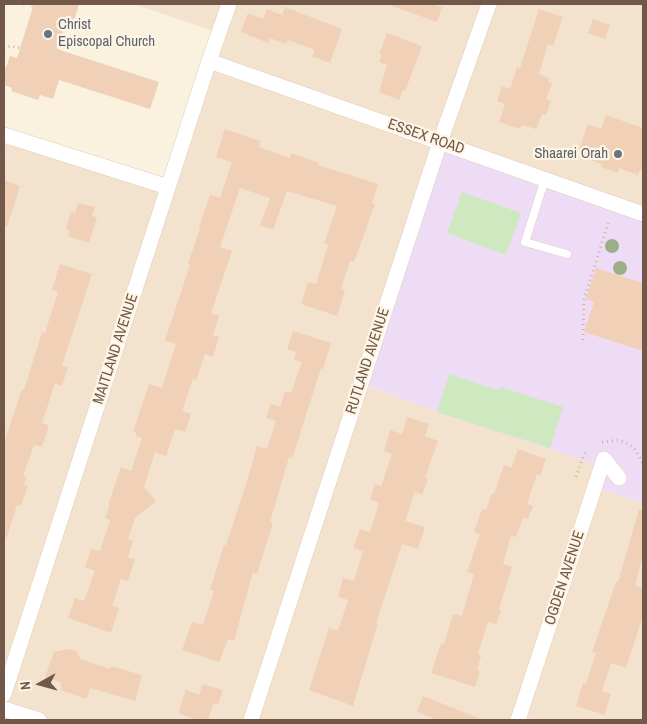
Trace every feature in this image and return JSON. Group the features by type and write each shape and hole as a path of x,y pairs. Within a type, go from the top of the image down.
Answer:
{"street":[{"name":"MAITLAND AVENUE","path":"4,694 209,61 230,4"},
{"name":"RUTLAND AVENUE","path":"251,720 440,142 489,4"},
{"name":"ESSEX ROAD","path":"209,61 643,214"},
{"path":"4,135 168,187"},
{"name":"OGDEN AVENUE","path":"518,720 604,459 619,478"},
{"path":"4,709 39,720"}],"lane":[{"path":"545,179 525,242 567,254"}],"path":[{"path":"4,49 10,46 20,48"},
{"path":"583,340 584,300 614,203"}],"shaded area":[{"path":"134,4 643,4 643,214 361,384 602,466 595,487 643,503 639,522 643,524 643,720 4,720 4,135 168,187 219,33"},
{"path":"440,142 643,214 643,503 595,487 601,466 437,412 361,383"}],"green space":[{"path":"462,192 521,213 506,255 447,233"},
{"path":"449,374 497,390 501,387 563,407 550,448 437,412"}],"building":[{"path":"32,4 79,4 74,21 67,18 57,49 159,82 150,109 59,80 53,99 40,95 38,100 11,91 12,88 4,85 4,67 6,68 10,56 17,58 33,7 31,7"},
{"path":"392,4 432,4 442,7 437,22 392,6"},
{"path":"285,7 342,29 330,63 312,56 315,50 288,40 286,44 270,38 268,43 241,32 248,13 263,19 267,9 282,15"},
{"path":"539,9 563,17 553,46 548,44 539,74 549,78 548,81 552,83 546,99 551,101 546,115 542,114 536,129 522,125 520,129 499,122 505,104 497,101 502,86 510,89 517,67 520,68"},
{"path":"593,19 610,25 605,39 588,33"},
{"path":"387,33 422,46 405,91 403,90 399,100 379,92 387,65 379,62 382,55 379,54"},
{"path":"606,115 643,128 643,171 640,170 638,175 619,168 618,173 601,167 602,164 586,158 587,153 579,150 588,124 601,129"},
{"path":"225,129 260,141 259,147 290,158 291,153 319,163 318,165 378,184 372,203 375,204 354,262 350,261 341,289 345,291 337,316 301,304 308,282 316,284 328,245 324,244 337,206 287,191 273,230 260,225 270,198 240,188 220,247 232,251 211,313 219,316 213,335 219,337 213,357 205,354 196,380 193,379 182,411 191,414 185,432 175,429 166,456 155,452 144,487 156,501 135,518 128,539 133,541 128,557 135,559 128,581 121,579 112,606 119,608 111,633 68,618 75,598 84,601 95,571 85,567 91,549 100,551 110,520 105,518 110,505 108,505 121,467 131,471 142,438 136,436 136,433 133,432 149,384 162,388 176,344 165,340 190,265 188,264 199,227 210,195 220,198 232,162 216,157"},
{"path":"4,180 20,186 7,227 4,227"},
{"path":"78,203 95,207 92,216 97,218 89,243 68,236 70,230 66,229 71,212 75,213"},
{"path":"60,264 92,274 62,365 68,367 62,386 55,383 42,423 49,425 42,447 34,445 23,476 27,477 24,485 28,486 21,506 17,505 7,537 4,537 4,443 22,389 24,390 42,332 45,333 58,292 52,290"},
{"path":"596,268 643,283 643,351 584,332 594,302 586,299"},
{"path":"293,331 331,343 323,369 321,368 292,459 289,457 270,522 273,523 257,574 253,572 234,641 228,639 219,662 182,650 192,622 203,625 214,591 210,590 257,446 267,449 276,421 266,418 271,404 280,407 285,391 291,393 302,362 294,360 296,352 287,349"},
{"path":"407,417 429,424 425,436 438,441 425,478 428,479 422,495 415,492 405,521 425,527 418,549 402,544 376,623 378,623 353,706 309,690 329,628 338,631 348,600 338,597 343,578 354,581 363,551 353,548 360,529 370,532 379,503 370,499 375,484 381,486 392,454 384,451 390,430 402,434"},
{"path":"518,449 546,459 540,476 537,474 527,504 533,506 528,519 523,518 516,537 511,536 503,564 512,567 496,624 488,622 478,654 481,656 477,670 480,671 475,687 431,673 441,643 444,644 453,614 462,616 474,574 467,572 480,534 474,532 482,509 486,510 504,465 511,468"},
{"path":"639,509 643,510 643,555 635,585 643,588 643,616 626,668 611,663 602,691 611,694 604,715 576,706 583,683 586,684 596,653 592,652 616,582 618,582"},
{"path":"68,649 77,651 80,659 110,669 111,666 142,675 135,701 90,688 86,699 61,690 61,682 45,677 54,652"},
{"path":"203,684 223,690 218,704 214,703 208,720 197,720 178,713 186,690 199,695"},
{"path":"423,696 481,720 437,720 417,712"}],"place":[{"name":"Christ Episcopal Church","path":"48,34"},
{"name":"Shaarei Orah","path":"618,154"}]}
